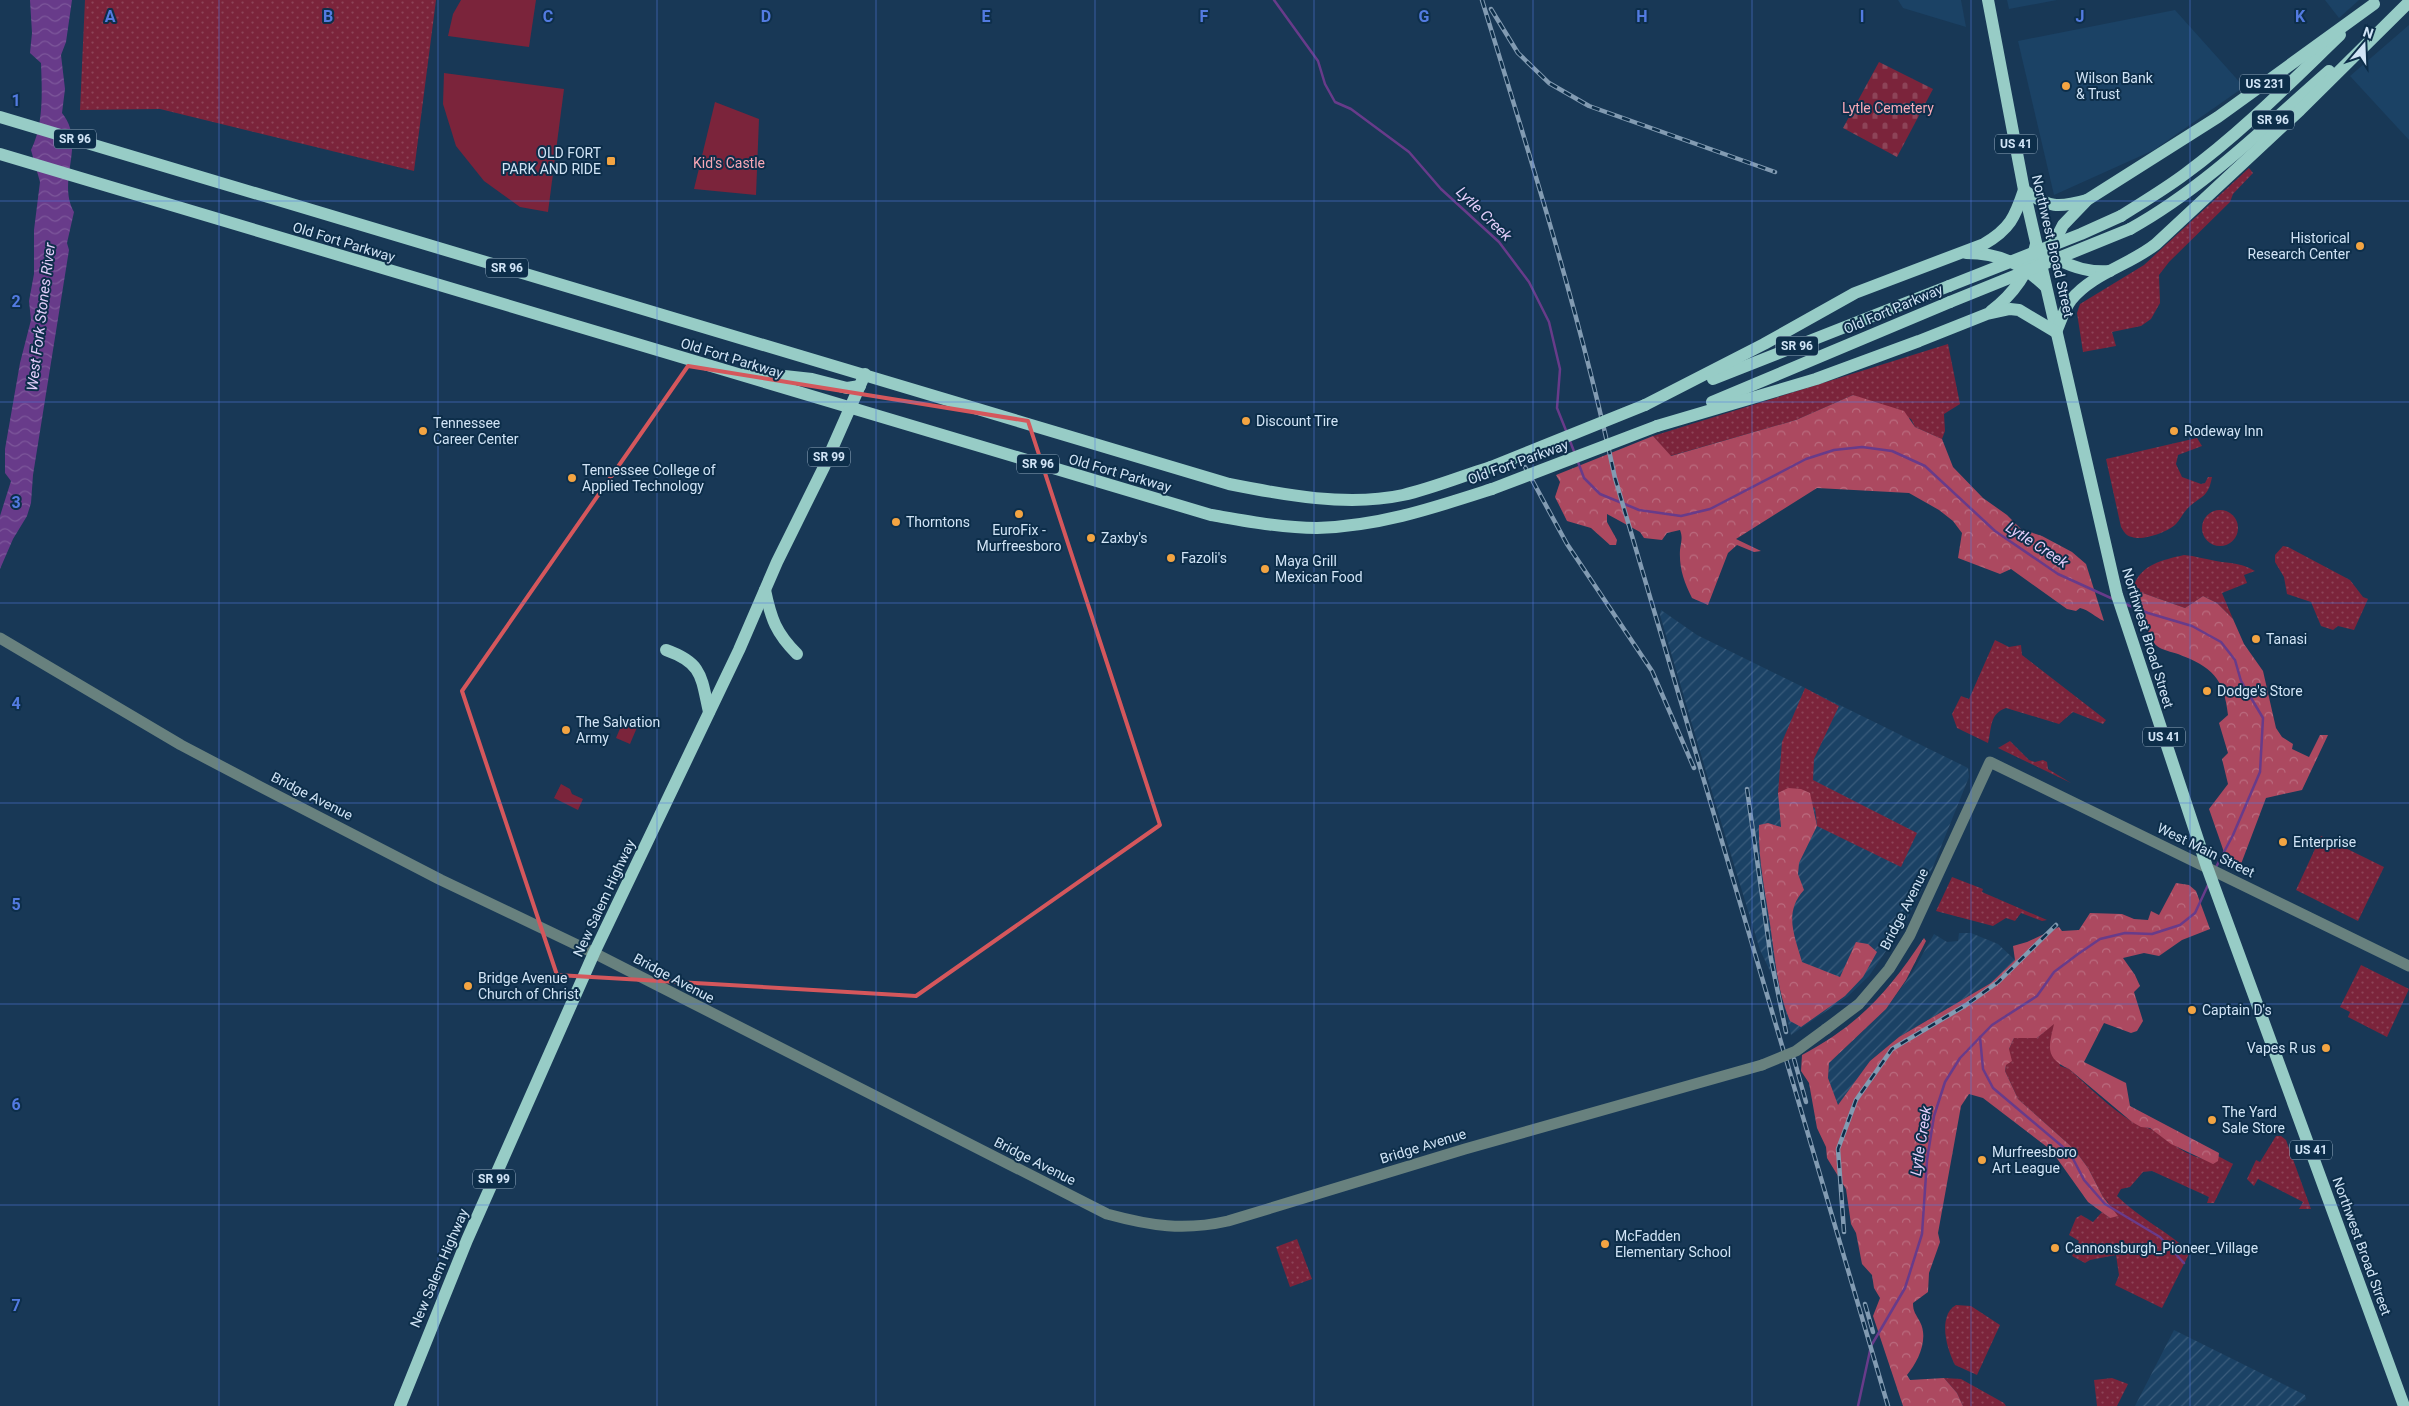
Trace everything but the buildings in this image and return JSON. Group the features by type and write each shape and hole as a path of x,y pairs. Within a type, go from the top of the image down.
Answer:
{"main road":[{"name":"Northwest Broad Street","path":"1988,0 2024,190 2113,577 2127,627 2207,867 2404,1406"},
{"name":"Old Fort Parkway","path":"0,155 1206,514 1273,525 1316,528 1360,525 1412,515 1492,489 1657,426 1950,302 2130,229 2163,209 2225,163 2409,1"},
{"name":"US 231","path":"2110,271 2131,262 2156,244 2300,110 2409,1"},
{"name":"Old Fort Parkway","path":"0,117 1229,484 1274,493 1353,499 1402,495 1491,467 2081,234 2121,216 2185,174 2223,144 2376,2"},
{"name":"US 231","path":"2087,200 2218,117 2376,2"},
{"path":"1645,405 1764,344 1855,293 1984,244 2004,230 2016,213 2024,190 2036,199 2055,206 2067,206 2087,200"},
{"path":"2046,287 2045,267 2048,254 2062,225 2087,200"},
{"path":"2036,240 2048,254 2067,264 2085,269 2110,271"},
{"path":"1986,314 2010,294 2027,269 2036,240"},
{"path":"1964,253 1991,255 2027,269 2046,287"},
{"path":"1657,426 1816,379 1920,341 1986,314 2010,309 2019,310 2056,332 2071,300 2110,271"},
{"path":"717,368 812,379 848,388 860,386"},
{"name":"SR 99","path":"850,409 865,374"},
{"name":"New Salem Highway","path":"400,1406 456,1265 594,953 850,409"},
{"path":"765,590 776,631 797,654"},
{"path":"666,650 685,656 695,665 709,712"}],"street":[{"name":"Bridge Avenue","path":"0,638 215,763 441,880 594,953 892,1107 1107,1214 1143,1224 1170,1227 1203,1226 1228,1221 1465,1149 1762,1065 1796,1051 1859,1004 1889,970 1910,935 1990,762"},
{"name":"West Main Street","path":"1990,762 2409,966"}],"highlighted area":[{"path":"688,366 1028,421 1160,825 916,996 557,975 462,691"}],"shaded area":[{"path":"1898,0 1961,0 1966,27 1903,8"},
{"path":"2007,0 2057,0 2009,9"},
{"path":"2325,0 2359,0 2339,18"},
{"path":"2175,10 2244,87 2154,150 2054,195 2018,41"},
{"path":"2409,25 2409,140 2350,76"},
{"path":"1661,610 1697,635 1968,768 1969,777 1932,869 1905,923 1869,976 1847,997 1791,1035 1782,996 1760,950 1660,615"},
{"path":"1959,933 1971,933 1998,944 2015,960 1991,983 1899,1037 1870,1061 1838,1106 1828,1078 1829,1063 1886,1009 1912,973 1934,934 1947,942 1958,941"},
{"path":"2174,1330 2305,1395 2306,1399 2295,1406 2135,1406"}],"green space":[{"path":"85,0 436,0 414,171 160,109 80,110"},
{"path":"461,0 536,0 529,47 448,36 453,14"},
{"name":"Lytle Cemetery","path":"1879,62 1933,89 1897,157 1843,128"},
{"path":"444,73 564,89 548,212 520,207 484,181 456,146 443,104"},
{"name":"Kid's Castle","path":"715,102 759,119 756,195 694,189"},
{"path":"2249,168 2253,173 2233,194 2230,202 2169,262 2159,275 2160,303 2151,319 2141,326 2112,332 2116,346 2083,352 2077,313 2080,304 2144,265"},
{"path":"1948,344 1960,404 1944,414 1945,431 1942,439 1915,427 1911,419 1853,395 1796,420 1670,456 1653,436"},
{"path":"1853,395 1904,411 1915,427 1942,439 1953,467 1983,498 2007,515 2021,529 2042,536 2072,552 2086,564 2104,621 2080,608 2076,611 2067,609 2011,569 2000,574 1958,558 1962,533 1953,521 1939,510 1909,493 1817,488 1736,539 1761,551 1754,552 1737,545 1728,553 1708,605 1692,598 1684,581 1680,563 1682,538 1680,530 1667,533 1662,540 1644,538 1640,532 1607,514 1607,522 1617,540 1616,545 1610,545 1591,528 1567,521 1555,497 1560,482 1556,475 1653,436 1671,456 1796,420"},
{"path":"2197,438 2202,446 2178,455 2176,464 2182,477 2201,484 2205,483 2208,477 2212,477 2206,493 2187,509 2176,524 2167,530 2142,538 2127,535 2121,527 2106,459"},
{"path":"2220,510 2232,516 2238,528 2232,540 2220,546 2208,540 2202,528 2208,516"},
{"path":"2283,546 2350,580 2363,597 2368,599 2354,630 2338,626 2333,630 2321,626 2311,602 2287,594 2284,577 2275,562 2275,555"},
{"path":"2184,555 2240,565 2255,571 2244,575 2247,583 2222,593 2233,619 2217,603 2203,596 2185,608 2133,588 2141,573 2153,564"},
{"path":"2137,591 2185,608 2203,596 2217,603 2233,619 2244,644 2263,671 2276,728 2282,737 2293,744 2292,749 2309,757 2320,735 2328,735 2302,790 2266,798 2241,864 2225,855 2209,809 2228,784 2222,759 2228,753 2219,723 2228,715 2223,692 2219,683 2208,669 2190,659 2162,649 2153,642 2147,629"},
{"path":"1995,640 2009,647 2021,645 2022,655 2106,720 2103,724 2073,712 2059,724 2006,708 1994,718 1988,743 1957,728 1952,714 1961,696 1969,699"},
{"path":"1805,688 1839,706 1814,759 1813,780 1917,833 1901,867 1817,826 1815,808 1778,793 1782,742"},
{"path":"624,719 638,725 630,744 616,738"},
{"path":"2010,741 2029,760 2035,762 2043,760 2047,762 2048,769 2071,783 1998,748"},
{"path":"561,784 570,789 572,794 583,799 578,810 554,798"},
{"path":"1788,788 1801,789 1810,793 1817,826 1799,863 1798,874 1804,890 1794,907 1792,916 1794,934 1802,962 1840,977 1856,942 1868,944 1877,952 1863,977 1845,996 1801,1027 1790,1021 1779,986 1760,850 1759,825 1768,823 1781,827 1778,793"},
{"path":"2321,836 2384,867 2358,921 2296,890"},
{"path":"1952,877 1983,889 1982,892 2047,920 2042,921 2021,913 2015,921 2006,918 1993,926 1936,911"},
{"path":"2176,883 2189,885 2196,891 2210,929 2182,940 2159,956 2144,953 2123,958 2140,986 2134,992 2143,1021 2137,1031 2131,1033 2104,1023 2084,1062 2126,1083 2130,1106 2219,1153 2218,1161 2213,1164 2171,1144 2150,1128 2141,1127 2132,1122 2069,1069 2055,1060 2050,1051 2054,1024 2037,1038 2014,1038 2009,1049 2012,1061 2006,1065 2005,1071 2018,1099 2074,1149 2088,1168 2103,1197 2118,1216 2110,1218 2088,1202 2051,1150 1983,1098 1969,1094 1961,1106 1938,1233 1940,1242 1929,1273 1928,1292 1913,1303 1914,1311 1922,1329 1923,1343 1915,1364 1907,1375 1910,1380 1944,1378 1957,1393 1963,1406 1903,1406 1873,1316 1880,1298 1874,1288 1872,1275 1862,1264 1856,1233 1851,1224 1846,1189 1827,1158 1826,1147 1817,1128 1809,1083 1801,1071 1802,1055 1841,1031 1871,1005 1898,975 1924,938 1926,941 1906,980 1886,1009 1829,1063 1828,1078 1838,1105 1870,1061 1899,1037 1991,983 2015,960 2013,946 2027,942 2059,927 2062,931 2079,930 2090,913 2122,914 2134,919 2148,920 2151,911 2159,915"},
{"path":"2361,965 2409,989 2387,1037 2348,1017 2350,1012 2340,1007"},
{"path":"2054,1023 2060,1066 2069,1069 2115,1110 2138,1125 2156,1132 2193,1156 2218,1161 2218,1156 2233,1164 2214,1203 2207,1203 2209,1197 2152,1171 2143,1172 2130,1187 2121,1189 2117,1196 2134,1211 2190,1252 2162,1308 2115,1285 2119,1275 2116,1255 2090,1260 2085,1263 2072,1256 2079,1241 2069,1235 2076,1218 2081,1215 2093,1222 2102,1212 2110,1218 2108,1202 2103,1197 2088,1168 2074,1149 2018,1099 2005,1071 2009,1049 2014,1038 2037,1038"},
{"path":"2276,1136 2281,1136 2286,1140 2311,1209 2299,1209 2303,1202 2258,1179 2254,1186 2247,1179 2256,1160 2260,1162"},
{"path":"1297,1239 1312,1279 1290,1287 1276,1247"},
{"path":"1956,1305 1971,1306 2000,1325 1977,1375 1955,1365 1949,1351 1945,1325 1950,1310"},
{"path":"1944,1378 1961,1379 2004,1403 2006,1406 1963,1406 1957,1393"},
{"path":"2112,1378 2128,1384 2117,1406 2097,1406 2094,1380"}],"water":[{"name":"West Fork Stones River","path":"30,0 72,0 66,42 61,55 65,89 62,113 69,125 72,137 68,187 69,200 74,212 67,243 69,250 33,475 31,503 27,516 13,539 0,569 0,516 11,481 5,473 5,449 20,363 31,320 29,301 34,274 34,230 40,182 31,150 40,118 42,96 41,63 30,53 32,33"}],"waterway":[{"name":"Lytle Creek","path":"1274,0 1318,61 1325,84 1335,102 1351,109 1409,152 1441,189 1499,242 1529,282 1549,322 1560,369 1557,408 1567,433"},
{"name":"Lytle Creek","path":"1570,441 1575,454"},
{"name":"Lytle Creek","path":"1578,462 1584,478 1600,494 1639,510 1681,516 1710,509 1806,459 1834,450 1862,447 1892,451 1925,466 1995,531 2058,574 2113,599"},
{"name":"Lytle Creek","path":"2125,604 2192,626 2221,642 2235,660 2241,681 2263,718 2260,772 2233,835 2215,869"},
{"name":"Lytle Creek","path":"1858,1406 1871,1346 1905,1288 1922,1234 1927,1160 1934,1116 1945,1082 1960,1058 1992,1025 2037,996 2054,972 2078,954 2100,939 2125,933 2152,934 2180,925 2195,913 2208,885"},
{"path":"1980,1037 1983,1069 1993,1088 2070,1153 2084,1180 2105,1204 2160,1237 2184,1263"}],"railway":[{"path":"1482,0 1571,298 1615,478 1888,1406"},
{"path":"1491,9 1518,53 1549,83 1589,106 1775,172"},
{"path":"1525,467 1567,544 1652,671 1694,768"},
{"path":"1747,789 1771,959 1786,1032"},
{"path":"1844,1232 1838,1149 1856,1100 1892,1049 1966,1005 1998,982 2056,925"},
{"path":"1794,1059 1806,1102"},
{"path":"1865,1304 1873,1332"}],"place":[{"name":"Wilson Bank & Trust","path":"2066,86"},
{"name":"OLD FORT PARK AND RIDE","path":"611,161"},
{"name":"Historical Research Center","path":"2360,246"},
{"name":"Discount Tire","path":"1246,421"},
{"name":"Tennessee Career Center","path":"423,431"},
{"name":"Rodeway Inn","path":"2174,431"},
{"name":"Tennessee College of Applied Technology","path":"572,478"},
{"name":"EuroFix - Murfreesboro","path":"1019,514"},
{"name":"Thorntons","path":"896,522"},
{"name":"Zaxby's","path":"1091,538"},
{"name":"Fazoli's","path":"1171,558"},
{"name":"Maya Grill Mexican Food","path":"1265,569"},
{"name":"Tanasi","path":"2256,639"},
{"name":"Dodge's Store","path":"2207,691"},
{"name":"The Salvation Army","path":"566,730"},
{"name":"Enterprise","path":"2283,842"},
{"name":"Bridge Avenue Church of Christ","path":"468,986"},
{"name":"Captain D's","path":"2192,1010"},
{"name":"Vapes R us","path":"2326,1048"},
{"name":"The Yard Sale Store","path":"2212,1120"},
{"name":"Murfreesboro Art League","path":"1982,1160"},
{"name":"McFadden Elementary School","path":"1605,1244"},
{"name":"Cannonsburgh_Pioneer_Village","path":"2055,1248"}]}
